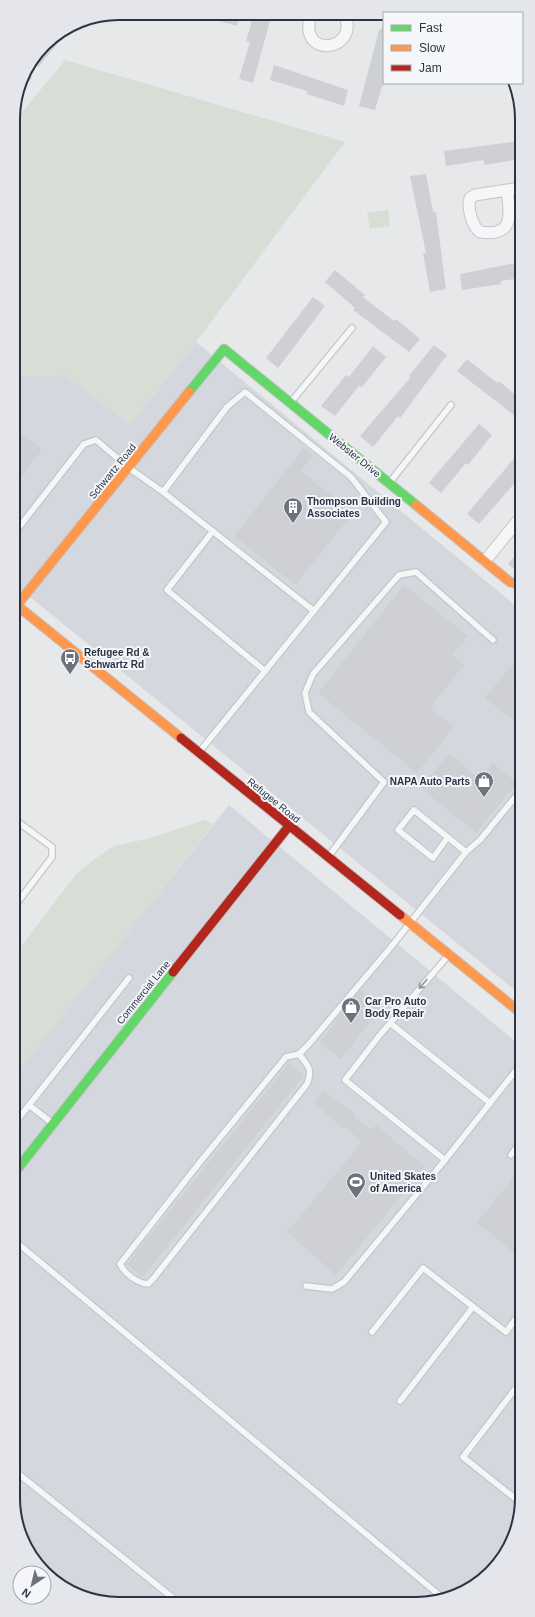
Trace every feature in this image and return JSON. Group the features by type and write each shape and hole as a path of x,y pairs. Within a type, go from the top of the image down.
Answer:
{"street":[{"path":"309,20 307,25 308,33 312,40 319,44 332,46 339,43 344,37 347,20"},
{"path":"507,190 510,216 509,222 505,228 499,231 480,232 475,228 473,223 469,202 470,198 475,195 507,190 515,189"},
{"name":"Webster Drive","path":"224,349 291,402 510,582 515,584"},
{"name":"Schwartz Road","path":"20,603 224,349"},
{"path":"485,561 515,524"},
{"name":"Refugee Road","path":"20,609 515,1008"},
{"name":"Commercial Lane","path":"20,1166 289,826"}],"lane":[{"path":"291,402 352,328"},
{"path":"163,492 227,407 245,392 352,477 386,522 198,753"},
{"path":"389,482 451,405"},
{"path":"20,526 84,444 96,440 129,468 163,492 314,611"},
{"path":"213,531 167,590 265,671"},
{"path":"328,858 384,782 309,712 306,693 313,674 399,574 416,572 493,640"},
{"path":"299,1054 309,1067 310,1075 307,1084 153,1279 148,1284 141,1283 127,1274 120,1264 200,1162 286,1057 299,1054 409,923 466,852 480,840 515,797"},
{"path":"448,838 432,858 398,830 414,810 466,852"},
{"path":"20,823 52,847 52,857 20,899"},
{"path":"445,1160 345,1080 390,1023 449,955"},
{"path":"20,1117 129,978"},
{"path":"390,1023 490,1103"},
{"path":"306,1286 332,1289 344,1282 445,1160 515,1072"},
{"path":"29,1105 53,1124"},
{"path":"511,1155 515,1149"},
{"path":"20,1246 438,1594"},
{"path":"372,1332 423,1268 506,1332 515,1321"},
{"path":"400,1401 473,1307"},
{"path":"515,1389 463,1457 515,1498"},
{"path":"20,1475 172,1597"}],"shaded area":[{"path":"65,60 345,142 196,342 130,424 65,375 20,376 20,113 21,114"},
{"path":"388,210 390,226 370,229 367,213"},
{"path":"196,342 515,605 515,990 20,589 20,376 65,375 130,424"},
{"path":"229,805 515,1041 515,1504 512,1524 502,1548 486,1568 466,1584 448,1592 435,1595 422,1597 113,1597 87,1592 75,1587 52,1571 52,1565 46,1565 33,1548 25,1530 20,1498 20,1069"},
{"path":"204,820 213,824 20,1069 20,948 77,873 111,847 154,837"}],"building":[{"path":"216,20 238,20 237,26"},
{"path":"252,20 270,20 253,83 239,79 250,42 246,41"},
{"path":"383,25 383,83 375,110 359,106 379,30 381,30"},
{"path":"61,39 38,67 36,65 40,59"},
{"path":"274,65 348,90 344,106 307,94 307,91 270,80"},
{"path":"30,76 32,78 26,85"},
{"path":"515,142 515,160 484,165 484,160 446,166 444,151"},
{"path":"426,174 433,212 436,212 446,289 430,292 423,253 426,253 410,176"},
{"path":"515,263 515,279 501,281 501,284 462,290 460,274"},
{"path":"335,270 365,295 363,297 394,321 396,319 420,339 409,352 353,310 355,308 325,282"},
{"path":"313,297 325,306 278,368 266,358"},
{"path":"434,345 447,355 400,418 398,416 373,447 360,436 411,377 409,376"},
{"path":"373,346 386,357 362,387 359,386 335,416 321,406 346,375 349,377"},
{"path":"467,359 497,383 499,381 515,395 515,416 457,371"},
{"path":"479,424 492,435 468,465 466,463 441,493 429,483"},
{"path":"20,432 42,450 20,478"},
{"name":"Thompson Building Associates","path":"304,448 313,455 301,471 353,513 295,585 234,536"},
{"path":"515,457 515,483 479,524 467,514"},
{"path":"515,556 515,569 508,564"},
{"path":"404,585 468,636 452,655 464,665 430,708 454,727 417,773 318,693"},
{"path":"515,661 515,680 511,685 515,688 515,721 485,698"},
{"path":"449,753 480,779 493,763 515,781 515,785 476,833 421,788"},
{"name":"Car Pro Auto Body Repair","path":"360,990 382,1006 341,1059 320,1042"},
{"path":"289,1063 304,1075 143,1277 127,1264"},
{"name":"United Skates of America","path":"323,1091 355,1114 353,1116 371,1130 376,1125 425,1167 336,1275 287,1232 362,1142 344,1126 342,1128 315,1103"},
{"path":"515,1176 515,1253 477,1223"}],"traffic: fast":[{"path":"189,392 224,349 416,505"},
{"path":"20,1166 173,972"}],"traffic: slow":[{"path":"20,601 189,392"},
{"path":"416,505 510,582 515,583"},
{"path":"20,608 181,738"},
{"path":"400,915 515,1008"}],"traffic: jam":[{"path":"181,738 400,915"},
{"path":"173,972 289,826"}],"place":[{"name":"Thompson Building Associates","path":"293,524"},
{"name":"Refugee Rd & Schwartz Rd","path":"70,675"},
{"name":"NAPA Auto Parts","path":"484,798"},
{"name":"Car Pro Auto Body Repair","path":"351,1024"},
{"name":"United Skates of America","path":"356,1199"}]}
